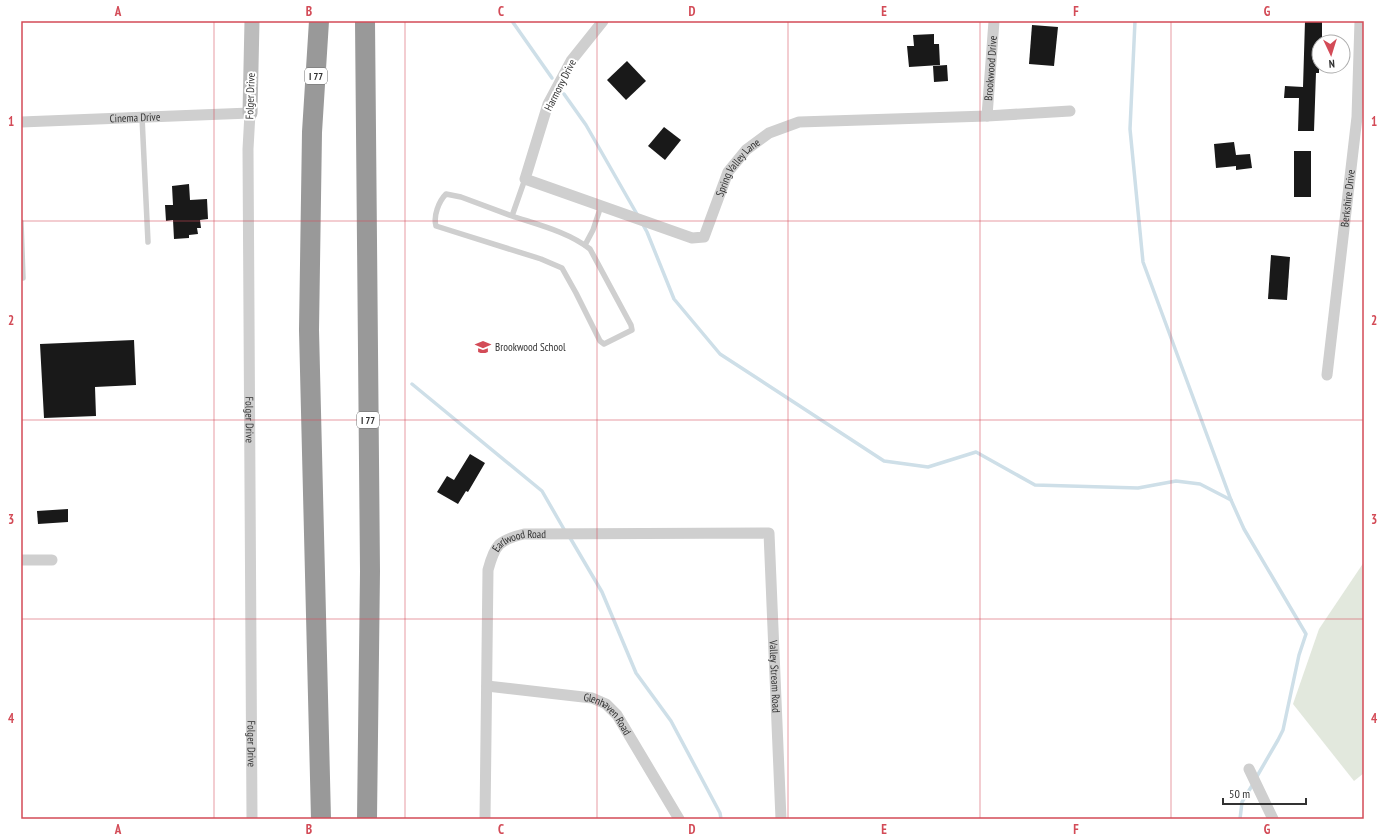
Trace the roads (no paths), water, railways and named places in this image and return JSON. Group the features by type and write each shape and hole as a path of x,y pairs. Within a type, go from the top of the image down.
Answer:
{"highway":[{"name":"I 77","path":"319,21 312,132 310,330 321,819"},
{"name":"I 77","path":"365,21 370,571 367,819"}],"street":[{"name":"Folger Drive","path":"252,21 248,164 252,819"},
{"name":"Harmony Drive","path":"524,179 548,104 571,61 603,21"},
{"name":"Brookwood Drive","path":"987,116 994,21"},
{"name":"Berkshire Drive","path":"1327,375 1357,117 1360,21"},
{"path":"987,116 1070,111"},
{"name":"Cinema Drive","path":"21,122 250,113"},
{"name":"Spring Valley Lane","path":"524,179 692,238 704,237 728,172 746,150 769,133 799,122 987,116"},
{"name":"Earlwood Road","path":"485,819 488,570 493,552 506,538 524,534 769,534"},
{"name":"Valley Stream Road","path":"769,534 781,819"},
{"path":"21,560 52,560"},
{"name":"Glenhaven Road","path":"487,686 592,698 606,704 617,715 679,819"},
{"path":"1249,769 1273,819"}],"lane":[{"path":"142,117 148,242"},
{"path":"512,216 524,179"},
{"path":"446,194 461,197 512,216 579,240 590,249 631,325 632,330 604,344 600,341 562,268 541,259 436,226 434,220 441,199 446,194"},
{"path":"585,245 593,230 601,206"},
{"path":"21,222 23,278"}],"waterway":[{"path":"512,21 552,78"},
{"path":"1135,21 1130,129 1143,262 1231,500 1244,529 1306,634 1299,655 1283,730 1256,778"},
{"path":"564,94 586,125 638,216"},
{"path":"642,223 674,299 720,354 884,461 928,467 976,452 1035,485 1138,488 1176,481 1200,484 1231,500"},
{"path":"412,384 542,491 565,531"},
{"path":"569,536 602,592 636,673 671,721 720,813 721,819"},
{"path":"1240,819 1242,802 1253,784"}],"place":[{"name":"Brookwood School","path":"483,347"}]}
